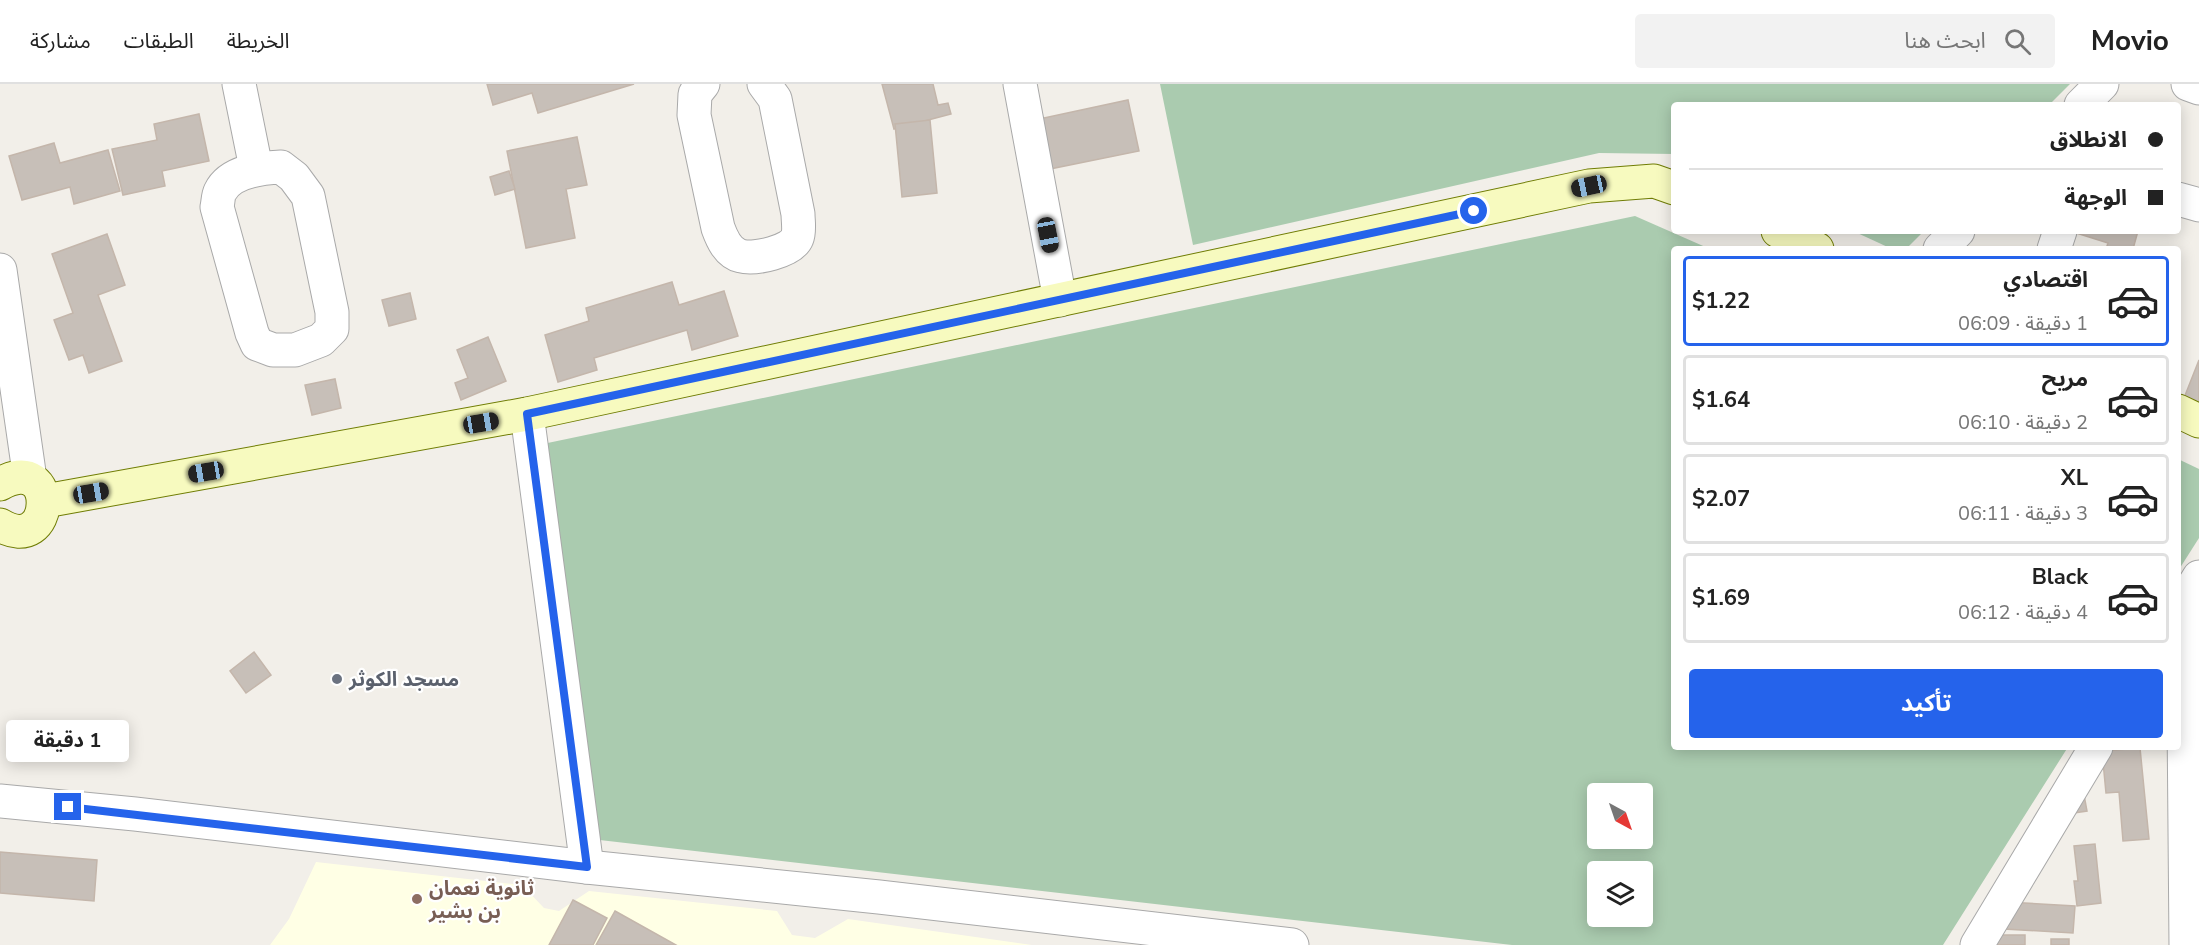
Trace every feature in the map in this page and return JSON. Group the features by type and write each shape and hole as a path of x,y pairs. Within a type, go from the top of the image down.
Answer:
{"main road":[{"path":"0,525 12,531 25,530 36,524 43,514 25,488 527,414 1589,186 1654,181 1671,187"},
{"path":"1784,234 1810,246"},
{"path":"2181,412 2199,421"}],"street":[{"path":"239,84 256,168"},
{"path":"703,84 695,94 694,115 718,228 730,250 741,257 789,248 797,238 799,229 775,99 764,84"},
{"path":"1020,84 1060,300"},
{"path":"2084,102 2103,84"},
{"path":"2098,102 2103,84"},
{"path":"2188,84 2199,88"},
{"path":"281,167 294,177 308,196 332,312 332,329 321,340 296,350 273,350 257,344 217,207 220,192 231,180 256,168 281,167"},
{"path":"2181,200 2199,206"},
{"path":"1943,246 1955,234"},
{"path":"0,270 25,488"},
{"path":"527,414 587,867"},
{"path":"2186,945 2187,597"},
{"path":"1977,945 2094,750"},
{"path":"0,801 135,814 587,867 879,897 1292,945"}],"shaded area":[{"path":"1160,84 2070,84 2052,102 1671,102 1671,154 1599,153 1193,245"},
{"path":"1635,216 1671,232 1671,234 1703,246 1671,246 1671,750 2066,750 1943,945 1512,945 591,839 538,445"},
{"path":"1860,234 1921,234 1909,246 1886,246"},
{"path":"2181,460 2199,469 2199,538 2181,566"},
{"name":"ثانوية نعمان بن بشير","path":"316,862 522,885 544,908 559,911 589,891 777,911 792,935 815,938 848,919 1032,945 270,945 289,919"}],"building":[{"path":"487,84 634,84 538,113 532,93 493,105"},
{"path":"882,84 933,84 938,105 948,103 951,114 894,129"},
{"path":"1128,100 1139,151 1035,172 1025,122"},
{"path":"199,114 209,161 162,171 165,186 123,195 112,149 157,140 154,124"},
{"path":"930,120 937,193 902,197 895,124"},
{"path":"577,137 587,185 566,189 575,238 526,248 507,151"},
{"path":"54,143 60,163 108,150 120,191 74,204 70,187 22,200 9,156"},
{"path":"509,171 515,189 495,195 490,177"},
{"path":"107,234 125,285 98,295 122,361 89,373 83,355 69,360 54,320 73,313 52,254"},
{"path":"2080,234 2137,234 2134,246 2107,246 2108,243"},
{"path":"672,282 679,305 724,291 738,336 692,350 687,330 594,358 597,370 558,382 545,335 589,321 586,308"},
{"path":"410,293 416,319 389,326 382,300"},
{"path":"488,337 506,381 461,400 455,383 468,378 457,350"},
{"path":"2199,360 2199,403 2184,398"},
{"path":"335,379 341,408 312,415 305,385"},
{"path":"254,652 271,675 246,693 230,671"},
{"path":"2140,750 2149,839 2123,841 2119,792 2106,793 2102,751"},
{"path":"2084,795 2087,811 2067,814"},
{"path":"2095,844 2101,903 2077,906 2074,881 2078,881 2074,846"},
{"path":"0,852 97,860 94,901 0,893"},
{"path":"573,900 607,918 593,945 549,945"},
{"path":"2006,902 2075,906 2073,933 2004,929"},
{"path":"615,911 676,945 596,945"},
{"path":"1988,935 2025,935 2025,945 1988,945"},
{"path":"2051,939 2069,939 2069,945 2051,945"}],"place":[{"name":"مسجد الكوثر","path":"337,679"},
{"name":"ثانوية نعمان بن بشير","path":"417,899"}],"route":[{"path":"68,807 587,867 527,414 1474,211"}]}
